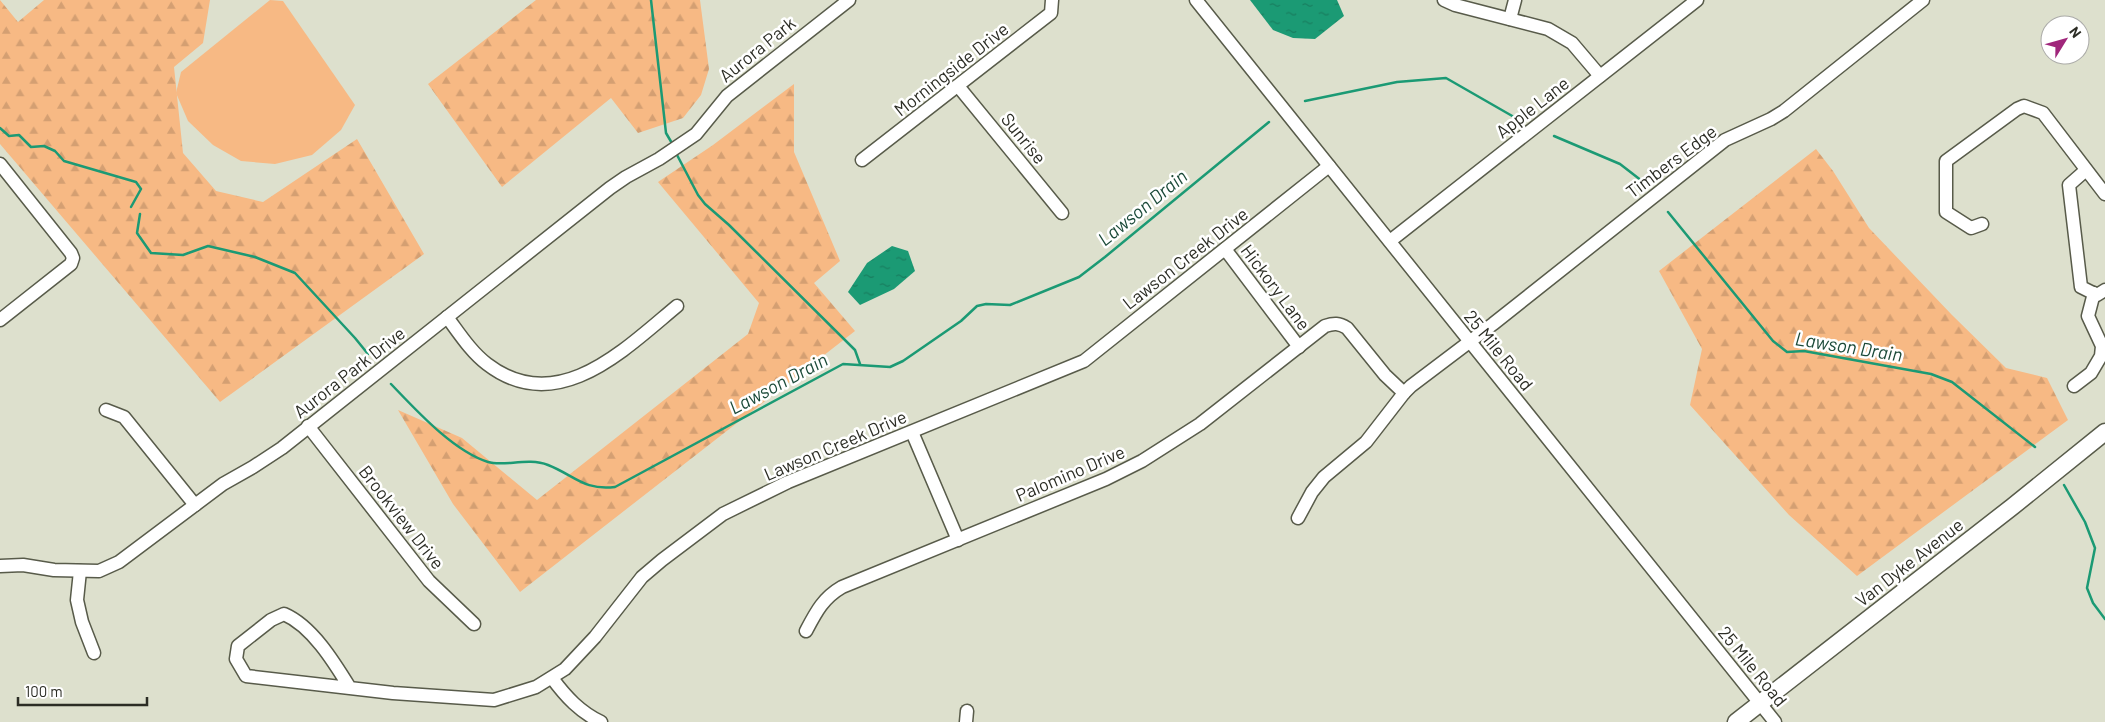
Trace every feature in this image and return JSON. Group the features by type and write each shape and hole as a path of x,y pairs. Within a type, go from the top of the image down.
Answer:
{"main road":[{"name":"Van Dyke Avenue","path":"1736,722 2012,507 2105,432"}],"street":[{"name":"Aurora Park","path":"696,134 727,96 849,0"},
{"name":"Morningside Drive","path":"862,160 1051,13 1052,0"},
{"name":"25 Mile Road","path":"1196,0 1775,722"},
{"path":"1444,0 1455,5 1548,29 1564,37 1579,50 1600,76"},
{"path":"1510,18 1515,0"},
{"name":"Apple Lane","path":"1390,241 1697,0"},
{"name":"Timbers Edge","path":"1298,518 1320,481 1366,442 1404,393 1725,140 1784,111 1923,0"},
{"name":"Sunrise","path":"958,86 1062,212"},
{"path":"1982,224 1971,228 1946,212 1946,161 2016,109 2024,106 2043,113 2105,194"},
{"name":"Aurora Park Drive","path":"0,566 23,565 54,570 99,571 119,562 222,484 270,457 610,188 696,134"},
{"path":"0,164 73,258 71,264 0,320"},
{"name":"Lawson Creek Drive","path":"350,688 332,660 298,620 284,614 271,620 238,646 236,658 246,676 393,693 494,700 536,687 565,669 595,637 642,577 723,514 788,482 1084,361 1329,166"},
{"path":"2074,386 2091,373 2100,356 2102,346 2088,316 2100,292 2081,286 2068,185 2086,170"},
{"name":"Hickory Lane","path":"1225,249 1299,347"},
{"path":"447,317 466,343 485,363 504,376 518,382 536,384 571,379 591,371 618,353 677,306"},
{"name":"Palomino Drive","path":"806,632 817,610 831,593 842,587 1106,479 1142,461 1200,424 1325,326 1332,323 1348,328 1385,375 1404,393"},
{"path":"106,410 124,417 195,505"},
{"name":"Brookview Drive","path":"308,426 429,580 474,624"},
{"path":"912,432 958,540"},
{"path":"80,571 77,600 82,622 94,653"},
{"path":"552,678 564,695 578,709 594,720"}],"green space":[{"path":"0,0 18,22 44,0 210,0 203,43 174,67 183,153 216,191 263,202 357,139 424,254 220,402 0,144"},
{"path":"270,0 283,1 355,105 341,130 312,155 275,164 241,161 213,145 188,121 176,93 181,72"},
{"path":"536,0 700,0 709,69 701,95 683,118 638,133 611,98 502,187 428,84"},
{"path":"794,84 794,152 840,261 814,283 855,331 520,592 453,504 398,410 462,438 537,500 748,334 759,303 658,182 713,145"},
{"path":"1816,149 1833,171 1869,228 1952,315 2006,368 2047,378 2068,420 1857,576 1789,515 1690,405 1702,349 1659,271"}],"water":[{"path":"1250,0 1337,0 1344,16 1315,39 1293,38 1273,30"},
{"path":"892,246 908,251 915,271 894,289 860,305 848,292 867,263"}],"waterway":[{"path":"651,0 666,133 673,145"},
{"name":"Lawson Drain","path":"1305,101 1397,82 1446,78 1514,117"},
{"name":"Lawson Drain","path":"391,384 436,429 475,457 494,463 540,463 595,487 615,487 843,364 890,367 903,361 961,321 977,306 986,304 1010,305 1079,277 1269,122"},
{"name":"Lawson Drain","path":"0,128 9,136 19,135 31,147 44,146 55,151 64,161 136,182 141,189 131,207"},
{"name":"Lawson Drain","path":"1554,136 1620,164 1642,181"},
{"path":"676,153 698,195 705,204 729,225 855,350 860,364"},
{"name":"Lawson Drain","path":"1668,212 1773,341 1787,352 1804,351 1931,374 1952,382 2035,447"},
{"name":"Lawson Drain","path":"140,214 137,233 151,253 183,255 208,246 255,257 295,273 368,354"},
{"name":"Lawson Drain","path":"2064,485 2085,522 2095,548 2087,588 2093,603 2105,619"}]}
